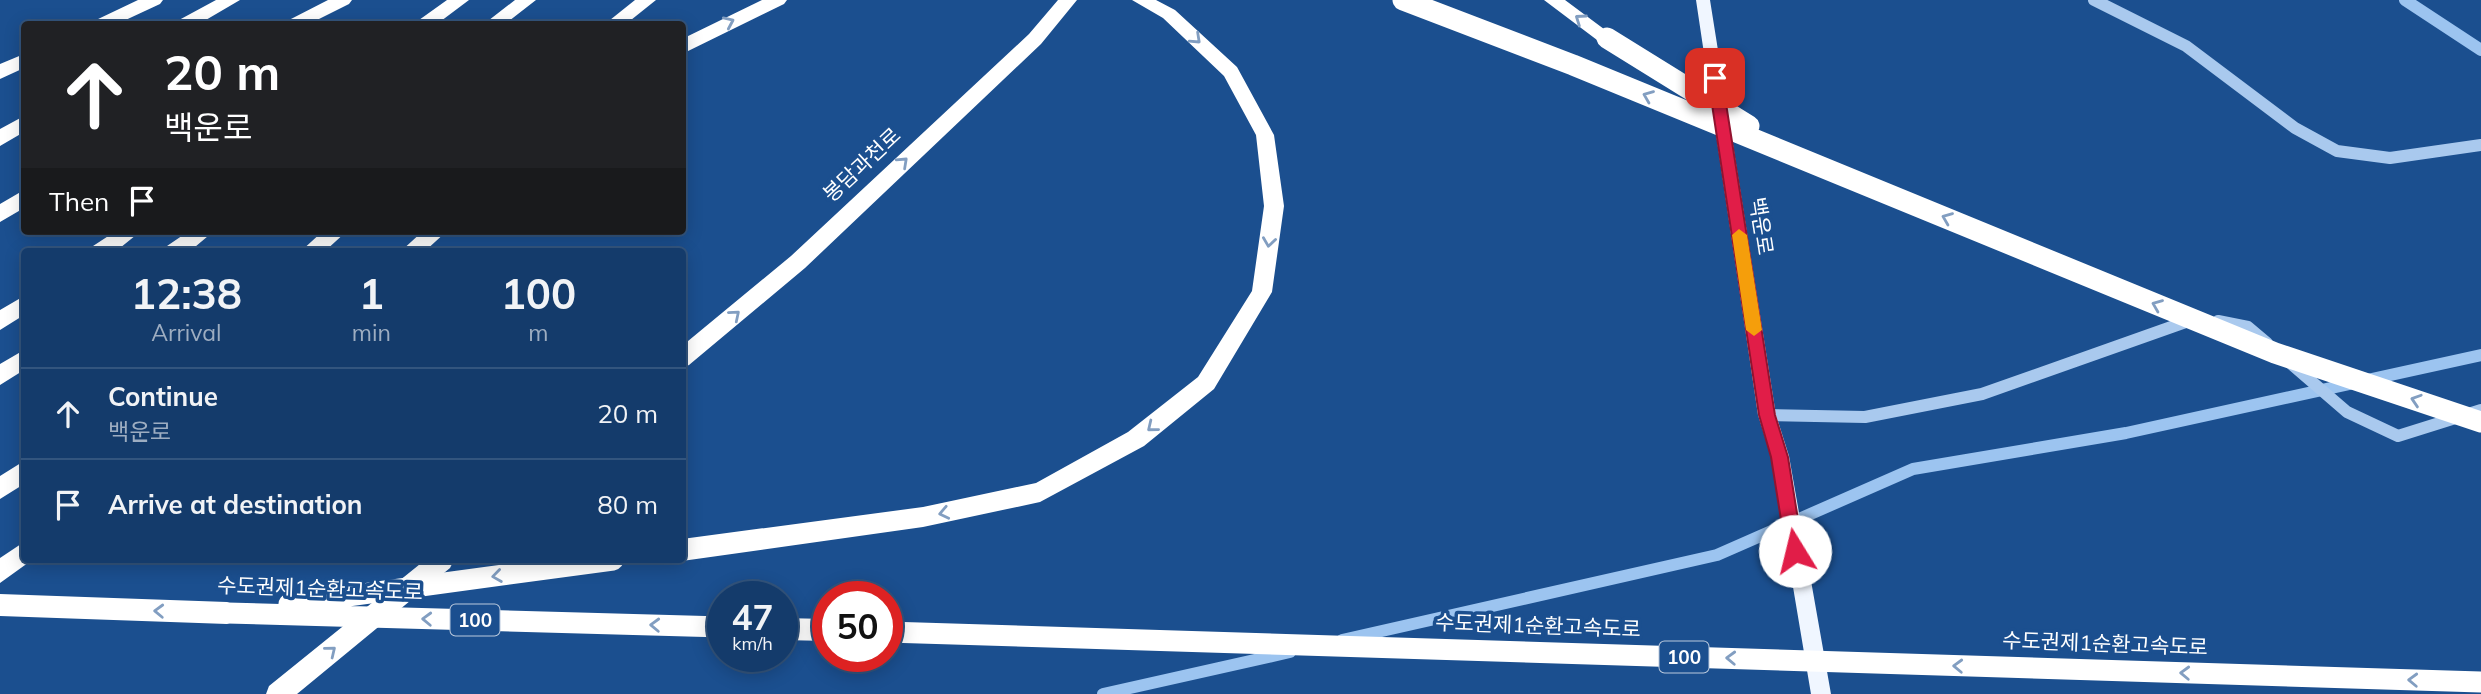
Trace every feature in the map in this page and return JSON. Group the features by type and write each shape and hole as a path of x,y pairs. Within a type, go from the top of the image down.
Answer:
{"highway":[{"path":"108,21 154,0"},
{"path":"191,21 232,0"},
{"path":"301,21 343,0"},
{"path":"429,21 460,0"},
{"path":"497,21 527,0"},
{"path":"618,21 647,0"},
{"path":"686,46 708,32 778,0"},
{"name":"봉담과천로","path":"686,356 808,253 1035,39 1068,0"},
{"path":"686,549 923,517 1041,492 1136,439 1206,383 1262,292 1274,206 1265,135 1231,72 1169,14 1141,0"},
{"path":"1403,0 1802,159 2275,353 2481,422"},
{"path":"1553,0 1607,38 1802,159"},
{"path":"0,72 21,62"},
{"path":"0,139 21,125"},
{"path":"0,215 21,200"},
{"path":"106,248 125,235"},
{"path":"180,248 198,235"},
{"path":"315,248 332,235"},
{"path":"415,248 432,235"},
{"path":"0,321 21,306"},
{"path":"0,376 21,361"},
{"path":"0,489 21,473"},
{"path":"0,572 21,555"},
{"path":"278,694 438,563"},
{"path":"228,613 591,563"},
{"name":"수도권제1순환고속도로","path":"0,605 707,627"},
{"name":"수도권제1순환고속도로","path":"903,633 2481,682"}],"main road":[{"name":"백운로","path":"1703,0 1767,415 1780,457 1798,574 1821,694"}],"lane":[{"path":"2094,0 2127,13 2199,54 2282,117 2328,146 2358,156 2403,159 2438,149 2480,145"},
{"path":"1767,415 1865,417 1982,394 2199,317 2248,327 2347,412 2398,436 2481,410"}],"waterway":[{"path":"2405,0 2481,50"},
{"path":"1342,640 1717,555 1913,469 2126,433 2481,355"},
{"path":"1103,694 1290,652"}],"slow traffic":[{"path":"1739,235 1754,330"}],"route":[{"path":"1715,78 1767,415 1780,457 1795,551"}]}
